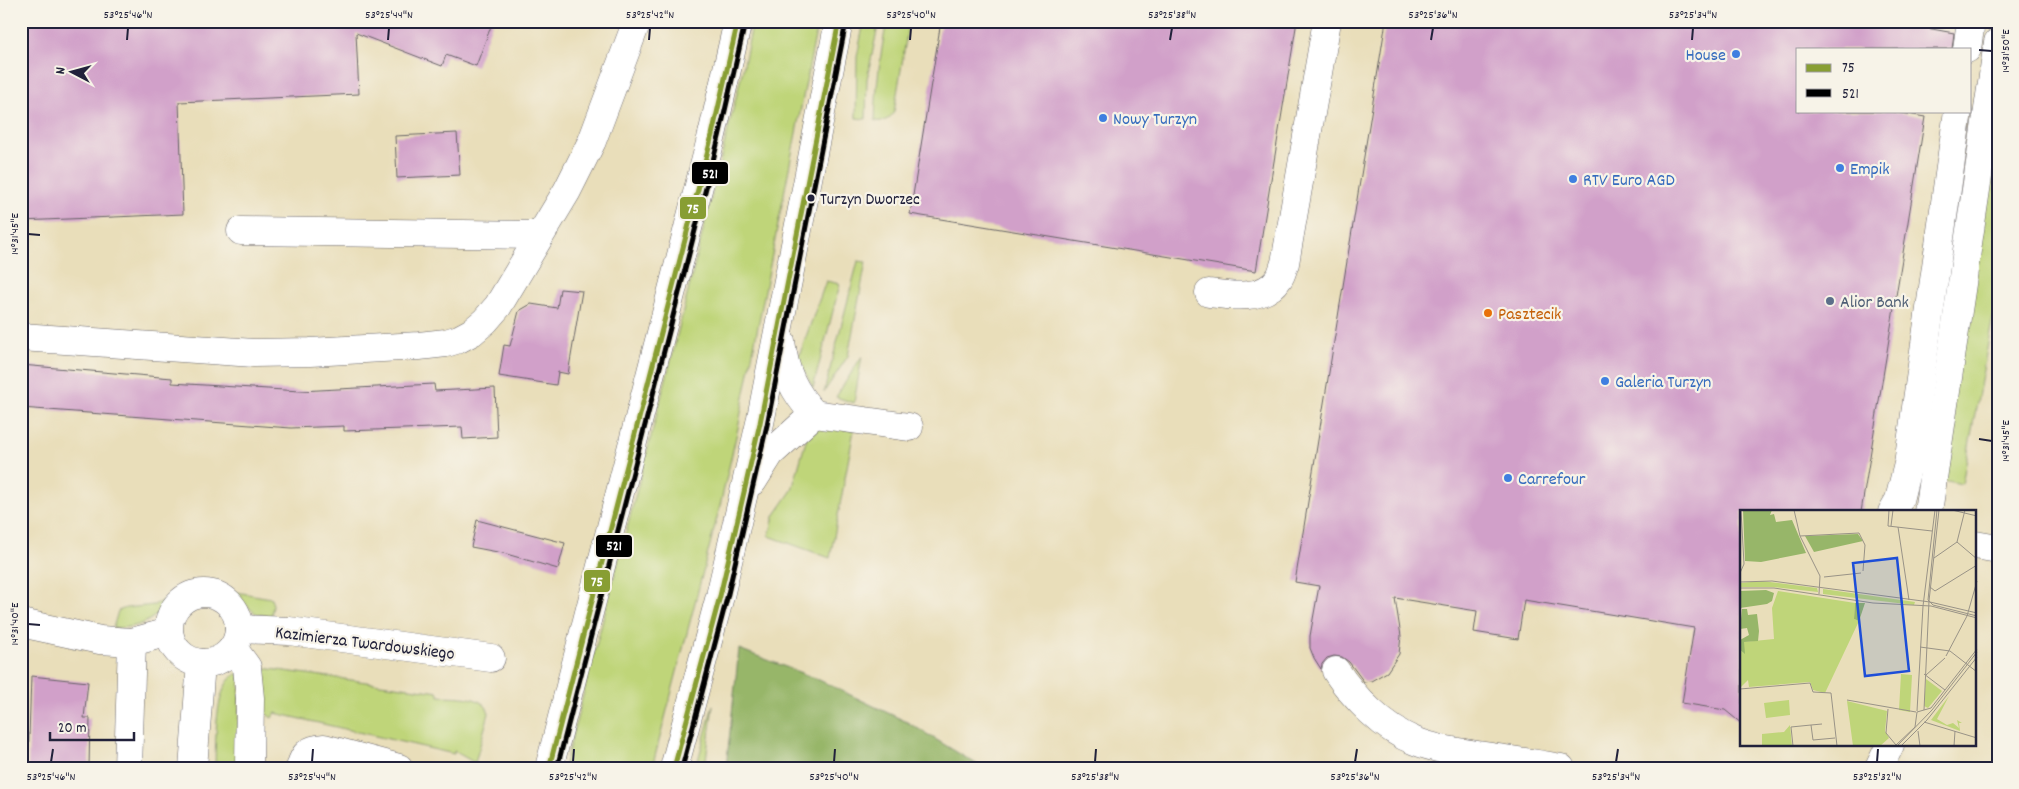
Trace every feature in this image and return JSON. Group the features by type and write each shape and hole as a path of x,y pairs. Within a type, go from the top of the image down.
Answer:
{"street":[{"path":"21,337 272,353 419,346 446,343 466,335 485,321 498,306 518,275 539,235 567,192 592,141 637,21"},
{"path":"549,768 712,135 738,21"},
{"path":"674,768 742,508 783,310 839,21"},
{"path":"1209,293 1246,295 1258,293 1268,288 1278,279 1282,271 1285,263 1327,21"},
{"path":"1967,48 1971,21"},
{"path":"1928,510 1998,42"},
{"path":"1893,510 1899,500 1908,464 1958,112"},
{"path":"241,231 539,235"},
{"path":"783,310 782,342 786,365 794,390 814,414 909,427"},
{"path":"742,508 759,470 770,454 814,414"},
{"path":"1976,545 1998,549"},
{"path":"236,638 219,659 201,663 190,660 179,653 172,643 169,632 170,621 179,603 188,597 208,593 218,596 233,610 237,619 236,638 247,666 250,698 249,768"},
{"path":"21,623 100,640 132,642 169,632"},
{"name":"Kazimierza Twardowskiego","path":"236,638 289,631 491,658"},
{"path":"128,768 132,642"},
{"path":"193,768 201,663"},
{"path":"1336,670 1348,687 1384,722 1412,740 1450,751 1561,768"},
{"path":"1879,768 1890,746"},
{"path":"300,768 303,756 312,748 324,748 399,768"}],"green space":[{"path":"753,21 818,21 738,428 720,506 652,768 564,768 672,356 742,73"},
{"path":"864,21 879,21 867,79 866,119 856,118 857,57"},
{"path":"887,21 909,21 894,112 886,120 875,121 876,95"},
{"path":"1998,82 1998,289 1962,484 1938,479"},
{"path":"858,261 866,262 848,356 824,392"},
{"path":"826,281 840,284 813,388 798,359"},
{"path":"862,356 854,403 836,397"},
{"path":"821,427 854,430 830,558 769,536 774,516 792,490 807,437"},
{"path":"230,591 271,598 273,605 271,617 255,613"},
{"path":"177,593 150,620 135,626 113,628 118,611 126,608 154,605"},
{"path":"739,649 817,679 907,722 983,768 726,768"},
{"path":"263,668 439,692 439,696 468,698 481,702 489,713 475,763 454,751 454,754 275,713 272,718 266,714 261,702 260,689"},
{"path":"240,673 237,768 215,768 216,729 220,699 231,678"},
{"path":"713,705 705,768 696,768"}],"building":[{"path":"21,21 493,21 476,66 446,55 442,66 356,33 359,94 179,102 183,214 21,221"},
{"name":"Nowy Turzyn","path":"941,21 1297,21 1256,271 910,214"},
{"name":"Galeria Turzyn","path":"1386,21 1922,21 1921,27 1954,33 1952,48 1796,48 1796,112 1896,112 1925,117 1861,510 1740,510 1740,722 1725,710 1682,703 1694,628 1524,600 1518,639 1474,632 1477,611 1395,598 1401,636 1399,654 1387,672 1371,681 1364,682 1349,662 1342,657 1334,656 1327,658 1322,664 1321,669 1310,648 1310,636 1319,586 1295,582"},
{"path":"457,133 460,175 397,178 395,136"},
{"path":"560,289 582,291 568,374 558,372 556,385 499,376 504,345 510,346 519,311 531,304 557,308"},
{"path":"21,365 172,378 172,383 300,391 434,384 435,391 495,388 497,437 463,439 462,427 344,431 344,426 291,428 21,408"},
{"path":"477,520 565,543 558,569 503,553 471,547"},
{"path":"31,676 88,682 84,718 90,718 89,768 28,768"}],"transit line":[{"name":"75","path":"549,768 712,135 738,21"},
{"name":"75","path":"674,768 720,596 760,423 839,21"},
{"name":"521","path":"682,768 727,598 767,425 846,22"},
{"name":"521","path":"557,768 719,137 745,23"}],"place":[{"name":"House","path":"1736,54"},
{"name":"Nowy Turzyn","path":"1103,118"},
{"name":"Empik","path":"1840,168"},
{"name":"RTV Euro AGD","path":"1573,179"},
{"name":"Turzyn Dworzec","path":"811,198"},
{"name":"Alior Bank","path":"1830,301"},
{"name":"Pasztecik","path":"1488,313"},
{"name":"Galeria Turzyn","path":"1605,381"},
{"name":"Carrefour","path":"1508,478"}]}
